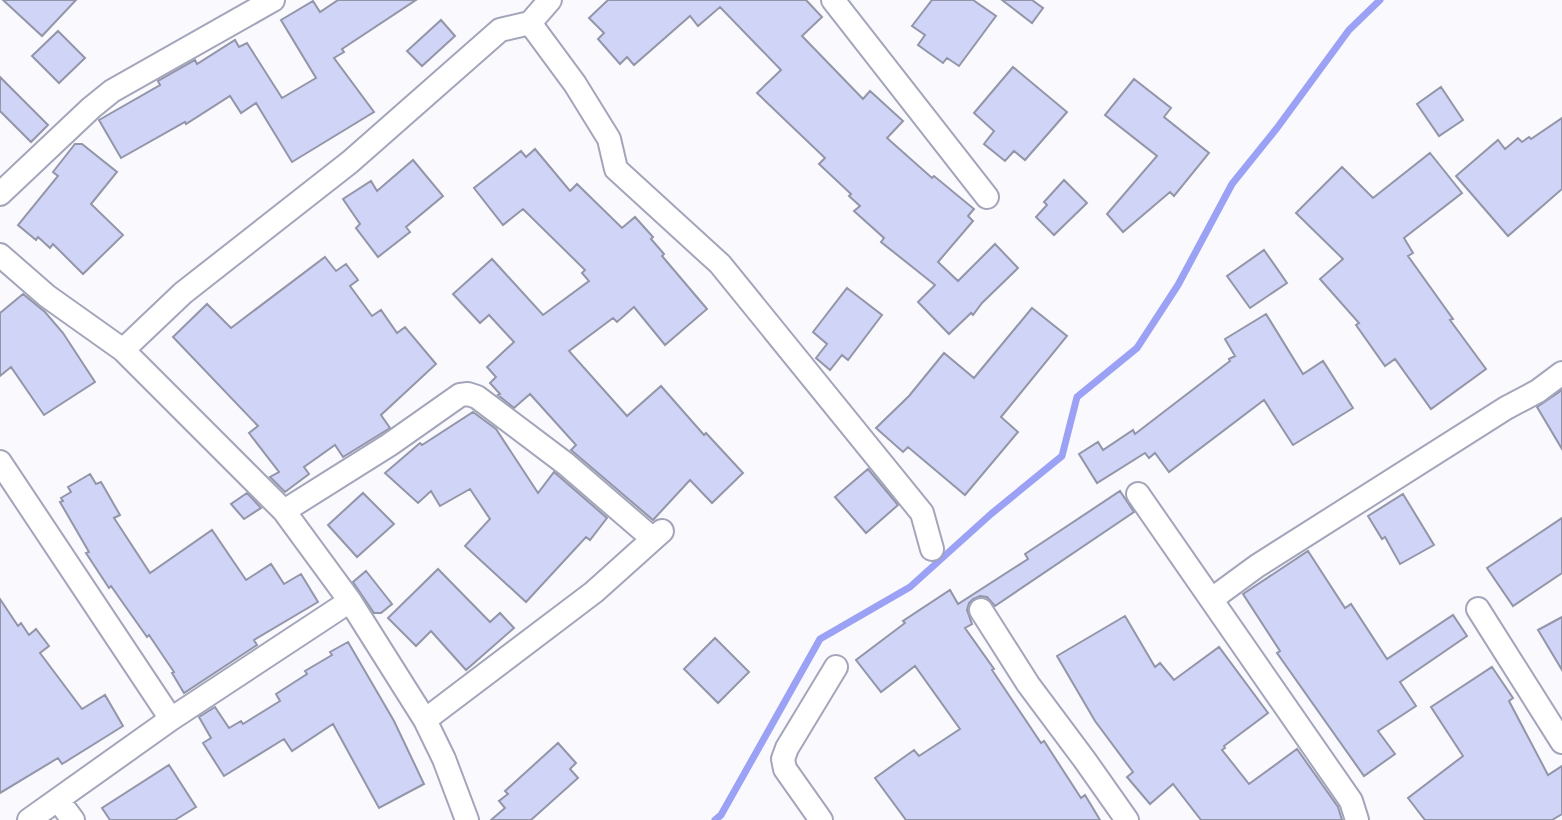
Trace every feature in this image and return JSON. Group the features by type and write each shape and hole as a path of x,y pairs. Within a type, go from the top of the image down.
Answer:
{"street":[{"path":"0,194 112,91 273,0"},
{"path":"123,350 183,293 350,162 500,30 530,23 550,0"},
{"path":"833,0 987,197"},
{"path":"530,23 575,84 609,139 616,169 720,264 922,513 932,549"},
{"path":"0,255 47,296 123,350 284,511 350,601 425,720 444,759 467,820"},
{"path":"1212,599 1257,566 1562,373"},
{"path":"284,511 389,445 460,395 468,394 477,397 658,535 594,592 425,720"},
{"path":"0,462 171,719"},
{"path":"1138,494 1351,801 1357,820"},
{"path":"29,820 171,719 350,601"},
{"path":"1478,609 1562,742"},
{"path":"981,610 1028,684 1127,820"},
{"path":"821,820 785,769 783,759 836,667"},
{"path":"58,800 73,820"}],"building":[{"path":"3,0 76,0 42,36"},
{"path":"338,0 416,0 342,49 344,52 334,58 374,112 292,162 256,103 241,113 230,96 186,124 121,158 99,120 160,85 158,81 195,60 197,64 235,40 239,47 247,43 282,98 316,78 281,20 313,1 320,12"},
{"path":"608,0 806,0 822,17 802,36 863,99 870,91 903,121 887,138 932,178 934,176 974,209 968,216 973,221 938,262 958,281 995,244 1018,268 973,315 971,313 949,334 918,302 935,285 881,242 884,238 854,211 860,206 849,196 851,194 819,164 825,158 757,93 781,70 720,7 698,26 690,16 634,65 627,57 620,64 598,39 604,33 589,18"},
{"path":"932,0 973,0 996,16 959,66 947,58 943,63 918,45 925,35 912,26"},
{"path":"1002,0 1032,0 1043,8 1032,23"},
{"path":"441,20 455,36 422,66 407,51"},
{"path":"58,31 85,58 59,83 32,56"},
{"path":"1013,67 1067,112 1025,160 1014,151 1005,161 984,144 994,131 974,113"},
{"path":"0,77 48,125 31,142 0,111"},
{"path":"1134,79 1171,108 1164,117 1209,153 1174,196 1170,192 1123,232 1107,214 1157,156 1105,115"},
{"path":"1441,87 1463,120 1439,136 1417,104"},
{"path":"1562,118 1562,189 1508,236 1456,176 1498,140 1505,149 1518,138 1522,142 1529,137 1531,139"},
{"path":"75,144 82,144 117,172 91,204 123,235 83,274 53,244 50,248 18,225 58,176 53,172"},
{"path":"535,149 570,191 577,184 622,228 635,217 653,237 651,239 664,254 662,256 707,309 665,345 634,307 617,322 613,318 569,351 627,416 661,386 704,435 706,433 743,473 712,503 690,480 653,520 571,450 576,445 530,394 514,408 498,395 490,383 496,377 487,367 514,342 489,315 480,323 453,294 492,259 543,315 589,281 582,273 585,270 523,209 503,225 474,188 521,151 526,157"},
{"path":"1430,153 1462,193 1404,238 1413,253 1408,256 1486,369 1431,409 1395,359 1385,366 1356,325 1359,323 1320,279 1343,259 1296,213 1342,167 1373,198"},
{"path":"413,160 443,196 406,227 410,232 378,257 356,228 360,224 343,199 371,181 377,191"},
{"path":"1064,180 1087,203 1054,235 1036,217 1047,205 1044,202"},
{"path":"1264,250 1287,283 1250,308 1227,276"},
{"path":"325,257 336,271 346,264 358,280 350,286 372,316 381,310 397,333 405,327 436,364 381,415 390,428 343,457 335,445 304,467 309,474 285,492 270,477 279,472 249,433 258,426 173,337 207,304 231,328"},
{"path":"847,288 882,315 848,360 842,355 830,370 816,358 827,344 813,332"},
{"path":"23,294 45,312 63,333 95,382 44,415 11,367 0,376 0,313"},
{"path":"1032,308 1067,336 1001,417 1018,432 965,495 908,447 903,452 876,428 909,396 944,353 974,378"},
{"path":"1266,314 1303,374 1323,361 1353,408 1293,445 1264,400 1169,472 1155,453 1149,458 1145,453 1097,483 1079,454 1098,442 1103,450 1133,430 1135,434 1230,361 1235,356 1225,339"},
{"path":"1562,390 1562,449 1537,407"},
{"path":"473,412 496,429 538,493 554,472 607,518 590,540 586,537 526,602 465,546 490,519 470,489 440,506 431,491 418,503 385,473 420,443 422,445"},
{"path":"868,469 898,505 866,533 835,497"},
{"path":"90,474 96,484 101,482 120,515 114,518 150,573 212,530 246,580 271,564 284,584 301,574 318,602 254,640 257,645 184,693 149,635 147,637 111,586 109,588 86,553 89,552 60,502 71,492 68,487"},
{"path":"1120,491 1134,512 995,606 987,597 973,599 967,610 972,624 965,628 1041,743 1044,741 1081,798 1085,795 1100,820 906,820 875,778 914,750 919,756 960,729 915,666 881,692 856,660 905,623 903,621 950,590 958,604 1028,559 1025,554"},
{"path":"247,493 261,508 244,519 231,504"},
{"path":"363,493 394,524 357,557 328,525"},
{"path":"1403,494 1434,545 1400,564 1385,537 1382,539 1368,516"},
{"path":"1562,518 1562,573 1513,606 1487,568"},
{"path":"1308,551 1345,608 1351,604 1387,659 1453,615 1467,636 1400,682 1416,706 1378,731 1395,754 1364,776 1277,653 1280,651 1243,594"},
{"path":"438,569 490,622 500,613 514,628 466,670 431,631 416,646 388,618"},
{"path":"366,571 392,604 381,613 374,613 353,582"},
{"path":"0,599 18,626 21,623 29,635 36,629 49,646 40,653 82,709 105,695 123,726 62,764 58,758 0,793"},
{"path":"1125,616 1155,667 1160,663 1174,680 1219,647 1268,713 1222,750 1249,784 1297,749 1338,807 1342,820 1201,820 1173,784 1150,804 1127,777 1133,772 1095,721 1057,656"},
{"path":"1562,617 1562,670 1538,630"},
{"path":"715,638 749,672 718,703 684,669"},
{"path":"348,642 394,721 424,784 379,808 333,724 292,751 284,739 224,776 203,743 211,738 199,717 215,707 229,728 241,721 243,724 280,701 276,694 332,655 330,652"},
{"path":"1492,667 1513,698 1509,701 1548,775 1562,766 1562,814 1552,820 1425,820 1408,798 1463,756 1431,707"},
{"path":"558,743 576,763 570,769 578,778 531,820 491,820 505,808 499,801 508,794 505,791"},
{"path":"169,765 196,807 175,820 110,820 102,808"}],"waterway":[{"path":"715,820 721,815 820,639 910,587 991,514 1062,456 1077,397 1137,348 1178,285 1232,184 1349,30 1380,0"}]}
